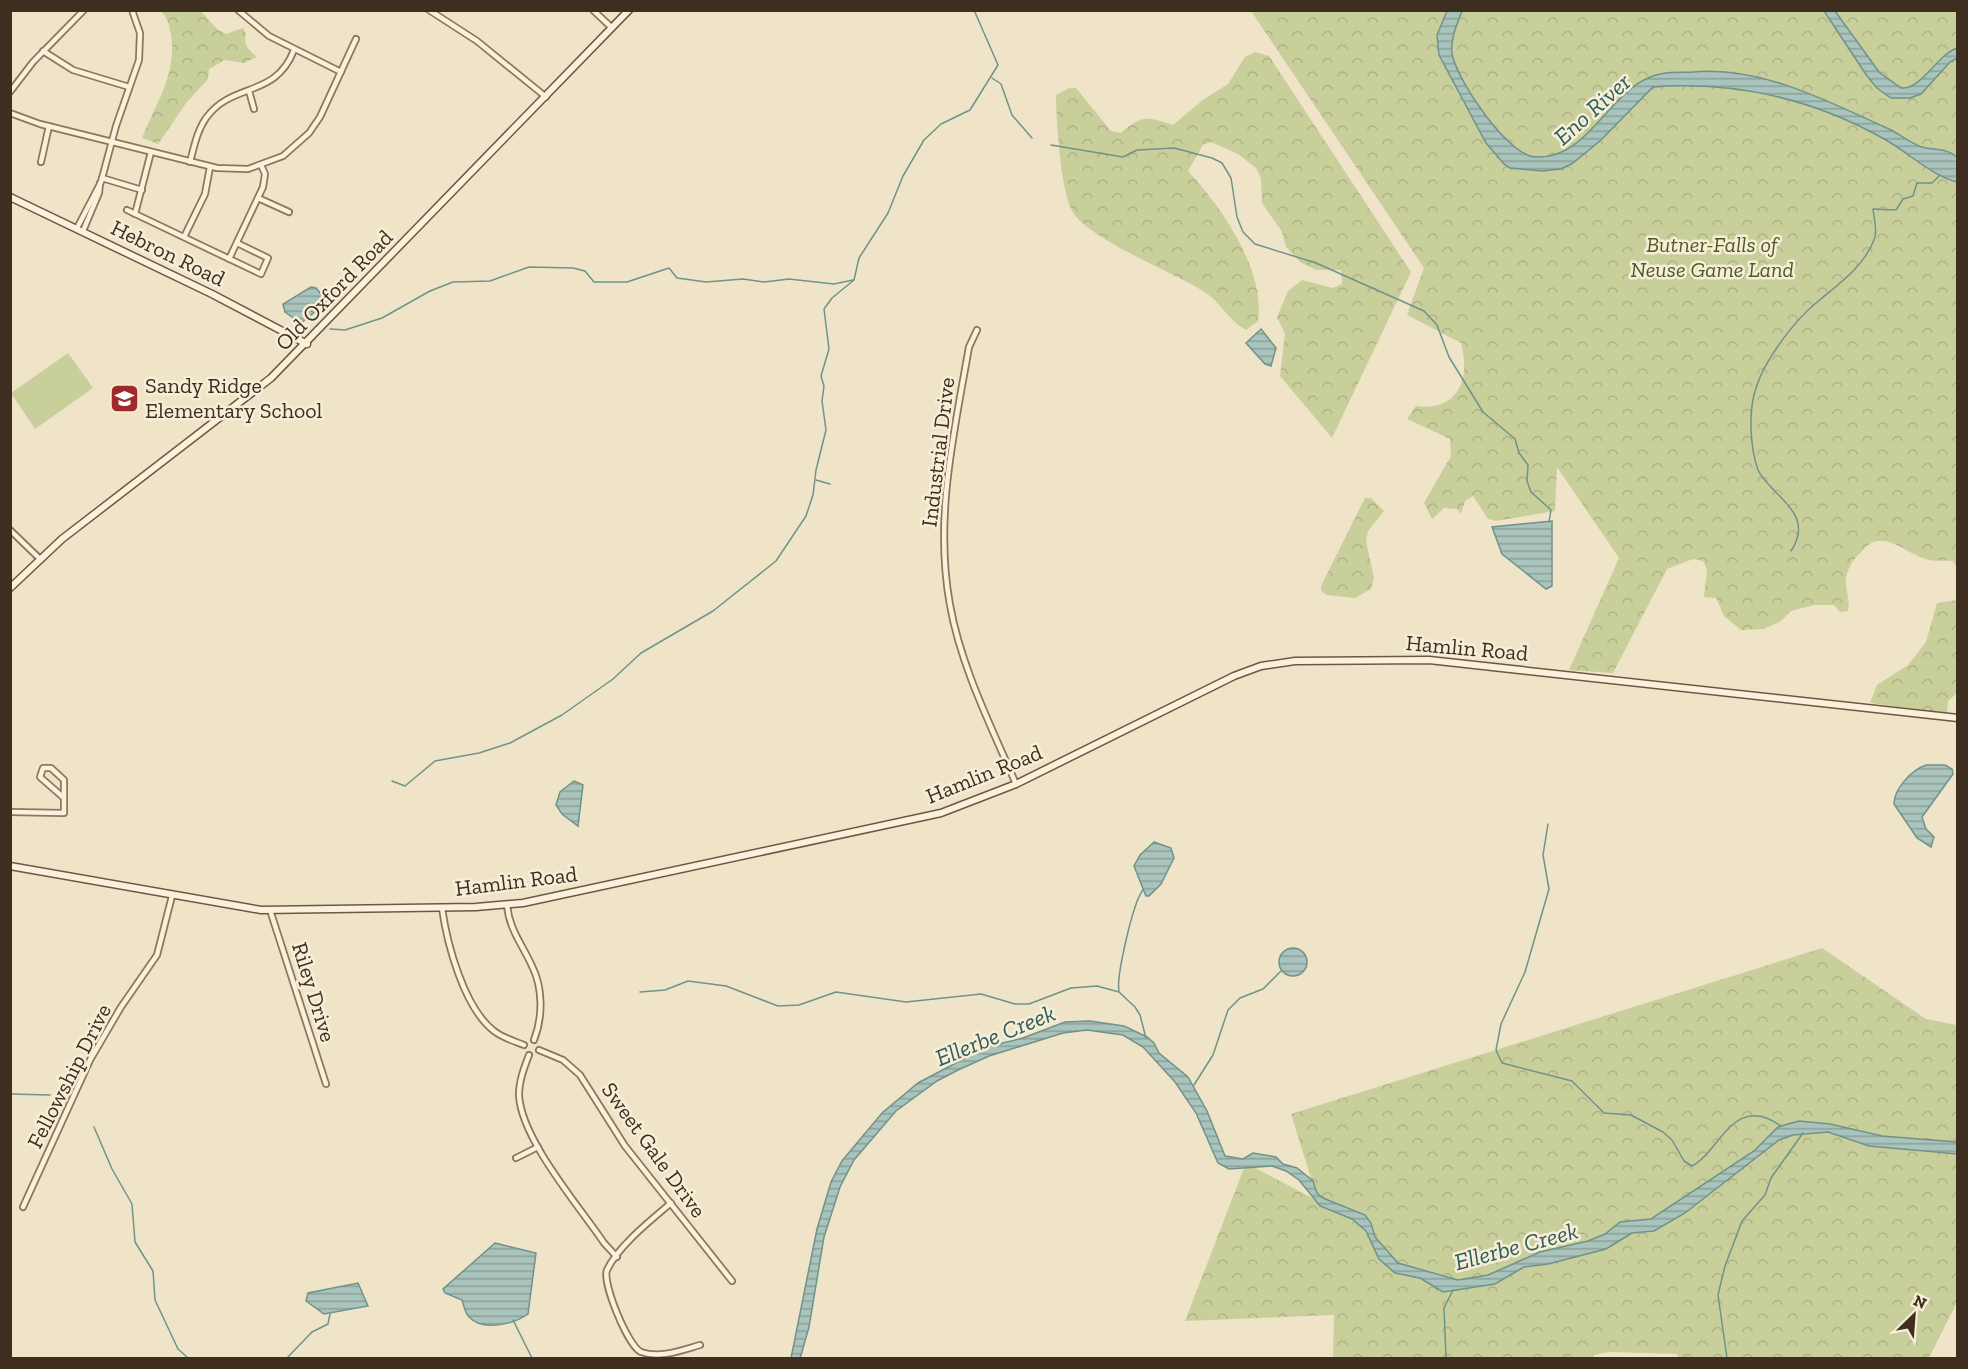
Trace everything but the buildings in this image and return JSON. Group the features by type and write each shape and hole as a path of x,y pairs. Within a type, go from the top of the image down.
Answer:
{"street":[{"path":"10,92 43,51 84,10"},
{"path":"80,230 99,193 112,142 139,60 141,44 132,10"},
{"path":"238,10 269,36 341,72"},
{"path":"429,10 484,46 546,96"},
{"path":"593,10 612,28"},
{"name":"Old Oxford Road","path":"10,588 39,558 254,394 307,344 629,10"},
{"path":"10,113 49,126 210,167 232,170 261,165 283,156 318,122 356,39"},
{"path":"190,162 198,134 206,118 224,101 270,82 282,72 294,50"},
{"path":"43,51 73,70 129,87"},
{"path":"249,91 254,109"},
{"path":"40,162 49,126"},
{"path":"135,214 151,152"},
{"path":"229,259 265,179 261,165"},
{"path":"184,237 205,194 210,167"},
{"path":"101,181 142,190"},
{"name":"Hebron Road","path":"10,197 297,336 307,344"},
{"path":"258,198 289,212"},
{"path":"127,210 261,274 267,258 237,243"},
{"name":"Industrial Drive","path":"977,330 969,347 945,496 944,535 948,591 969,673 1016,784"},
{"path":"10,530 39,558"},
{"name":"Hamlin Road","path":"10,866 172,896 270,910 507,905 616,885 911,821 974,802 1016,784 1225,680 1261,666 1295,661 1429,660 1958,718"},
{"path":"10,812 64,813 64,798 64,780 51,768 43,768 40,777 64,798"},
{"name":"Fellowship Drive","path":"23,1207 90,1060 121,1007 157,955 168,920 172,896"},
{"path":"507,905 511,928 533,968 542,1019 534,1040"},
{"path":"442,908 450,953 477,1012 494,1031 524,1045"},
{"name":"Riley Drive","path":"270,910 326,1084"},
{"path":"528,1040 534,1040 539,1044 539,1050 535,1054 529,1054 525,1051 524,1045 528,1040"},
{"name":"Sweet Gale Drive","path":"539,1050 563,1060 580,1076 625,1146 732,1281"},
{"path":"529,1054 520,1080 520,1103 538,1147 616,1257"},
{"path":"516,1158 538,1147"},
{"path":"671,1203 642,1228 616,1257 608,1268 606,1286 636,1348 644,1353 661,1354 700,1345"}],"green space":[{"path":"160,11 201,11 217,29 226,34 243,28 246,34 246,44 257,57 244,63 225,60 209,69 208,79 187,102 158,144 142,138 164,88 171,63 170,28"},
{"name":"Butner-Falls of Neuse Game Land","path":"1251,11 1957,11 1957,568 1953,561 1929,560 1892,543 1877,541 1861,552 1849,568 1846,576 1848,611 1840,612 1834,605 1814,605 1791,611 1781,621 1764,629 1741,630 1724,616 1716,598 1704,597 1707,570 1703,561 1693,559 1667,569 1613,673 1569,670 1619,558 1557,467 1555,511 1496,521 1488,519 1473,496 1465,501 1461,514 1457,509 1444,508 1432,519 1424,503 1451,456 1450,439 1407,419 1416,406 1442,404 1458,390 1464,369 1461,343 1407,315 1424,268"},
{"path":"1255,52 1269,56 1411,272 1332,438 1280,376 1285,334 1277,317 1288,291 1302,280 1333,288 1342,284 1341,270 1316,270 1300,262 1286,247 1282,232 1262,203 1261,178 1256,168 1238,154 1211,142 1203,145 1188,171 1227,221 1248,261 1259,302 1258,321 1246,330 1203,291 1111,243 1079,220 1071,209 1064,186 1056,95 1069,88 1076,88 1111,131 1121,133 1134,123 1146,119 1173,125 1204,99 1228,84 1245,57"},
{"path":"68,353 93,388 35,429 11,393"},
{"path":"1365,498 1371,498 1384,511 1368,531 1366,541 1374,578 1371,589 1355,598 1326,595 1321,590 1321,586"},
{"path":"1957,600 1957,693 1948,701 1947,713 1870,703 1877,685 1908,665 1926,642 1937,603"},
{"path":"1822,948 1926,1019 1957,1025 1957,1302 1929,1358 1678,1358 1677,1354 1609,1352 1594,1355 1593,1358 1333,1358 1334,1315 1185,1321 1246,1163 1318,1201 1291,1114"}],"water":[{"path":"1447,11 1462,11 1453,38 1452,54 1463,81 1485,114 1511,144 1535,157 1553,155 1568,148 1582,138 1620,98 1648,78 1670,73 1719,72 1770,80 1795,88 1891,130 1919,146 1944,150 1953,154 1957,157 1957,182 1929,169 1886,140 1859,126 1803,104 1744,90 1684,86 1653,87 1601,140 1573,163 1561,169 1542,171 1510,168 1486,143 1439,55 1437,35"},
{"path":"1824,11 1835,11 1879,72 1901,88 1915,84 1943,57 1957,48 1957,58 1950,62 1921,94 1910,98 1891,98 1877,88 1867,76"},
{"path":"311,287 316,288 326,303 301,323 285,312 283,304"},
{"path":"1261,329 1276,348 1271,366 1265,364 1246,343"},
{"path":"1552,521 1552,586 1546,589 1502,554 1492,527"},
{"path":"1926,765 1945,765 1952,769 1953,774 1922,817 1926,829 1934,837 1931,847 1917,838 1894,804 1900,786 1915,771"},
{"path":"574,781 583,785 578,826 562,814 556,805 560,792"},
{"path":"1154,842 1171,848 1174,858 1161,884 1149,896 1146,896 1134,866 1140,855"},
{"path":"1293,948 1303,952 1307,962 1303,972 1293,976 1283,972 1279,962 1283,952"},
{"path":"1090,1021 1124,1026 1147,1037 1154,1043 1159,1053 1188,1077 1207,1111 1225,1156 1243,1159 1253,1153 1276,1157 1283,1164 1297,1168 1313,1181 1317,1193 1323,1198 1365,1215 1371,1223 1375,1237 1398,1263 1458,1280 1488,1275 1540,1252 1588,1241 1605,1234 1620,1222 1651,1219 1754,1151 1778,1127 1799,1121 1830,1124 1882,1136 1957,1142 1957,1154 1869,1146 1828,1132 1793,1135 1779,1140 1685,1213 1654,1231 1632,1233 1606,1249 1548,1264 1524,1267 1495,1284 1443,1292 1420,1278 1395,1273 1379,1259 1366,1231 1352,1219 1320,1206 1299,1180 1286,1171 1272,1166 1229,1169 1218,1163 1196,1113 1175,1082 1143,1047 1123,1035 1087,1030 1063,1033 989,1056 937,1081 896,1111 854,1160 840,1187 824,1237 809,1327 801,1355 800,1358 791,1358 817,1229 831,1182 842,1161 882,1113 918,1083 986,1047 1023,1038 1065,1022"},
{"path":"495,1243 536,1253 528,1314 515,1321 490,1325 475,1322 469,1317 462,1300 445,1293 443,1289"},
{"path":"358,1283 368,1306 324,1314 306,1301 308,1293"}],"waterway":[{"path":"392,781 405,786 435,761 479,753 510,743 562,715 613,679 641,653 713,611 776,561 806,516 813,495 816,470 826,430 822,401 824,386 821,376 829,349 824,309 832,298 854,280 859,258 888,213 903,176 924,140 941,124 970,110 998,65 974,10"},
{"path":"992,78 1001,84 1012,115 1032,138"},
{"path":"1051,145 1123,157 1137,150 1174,148 1212,158 1222,163 1231,178 1237,217 1243,232 1255,244 1316,263 1424,311 1437,325 1449,357 1483,412 1515,439 1519,453 1528,465 1527,481 1531,492 1551,510 1549,522"},
{"path":"1791,551 1797,537 1798,525 1795,515 1758,470 1753,451 1752,407 1760,377 1773,354 1798,320 1849,275 1863,259 1875,237 1873,209 1896,210 1903,199 1913,196 1917,183 1932,183 1940,175"},
{"path":"330,329 345,330 382,318 430,291 453,282 490,281 529,267 573,268 585,271 594,282 627,282 669,268 677,278 706,282 743,279 764,282 789,279 834,284 853,280"},
{"path":"816,480 830,484"},
{"path":"1548,824 1543,855 1549,889 1525,972 1501,1024 1496,1050 1502,1063 1572,1081 1604,1113 1631,1115 1663,1132 1672,1140 1684,1161 1692,1166 1702,1159 1739,1120 1751,1116 1765,1117 1781,1126"},
{"path":"1119,991 1126,940 1143,890"},
{"path":"1194,1085 1213,1055 1228,1010 1240,998 1263,989 1281,971"},
{"name":"Ellerbe Creek","path":"640,992 665,990 688,981 726,986 778,1006 799,1005 836,992 906,1002 981,994 1015,1004 1029,1004 1071,988 1097,986 1119,992 1135,1007 1140,1015 1146,1038"},
{"path":"10,1094 50,1095"},
{"path":"94,1127 112,1169 132,1204 135,1242 153,1271 155,1300 178,1349 188,1358"},
{"path":"1727,1358 1718,1295 1725,1266 1742,1221 1765,1195 1771,1178 1803,1133"},
{"path":"1446,1358 1444,1308 1453,1290"},
{"path":"287,1358 312,1332 328,1324 330,1314"},
{"path":"513,1320 532,1358"}],"place":[{"name":"Sandy Ridge Elementary School","path":"124,398"}],"water label":[{"name":"Eno River","path":"1592,109"}]}
